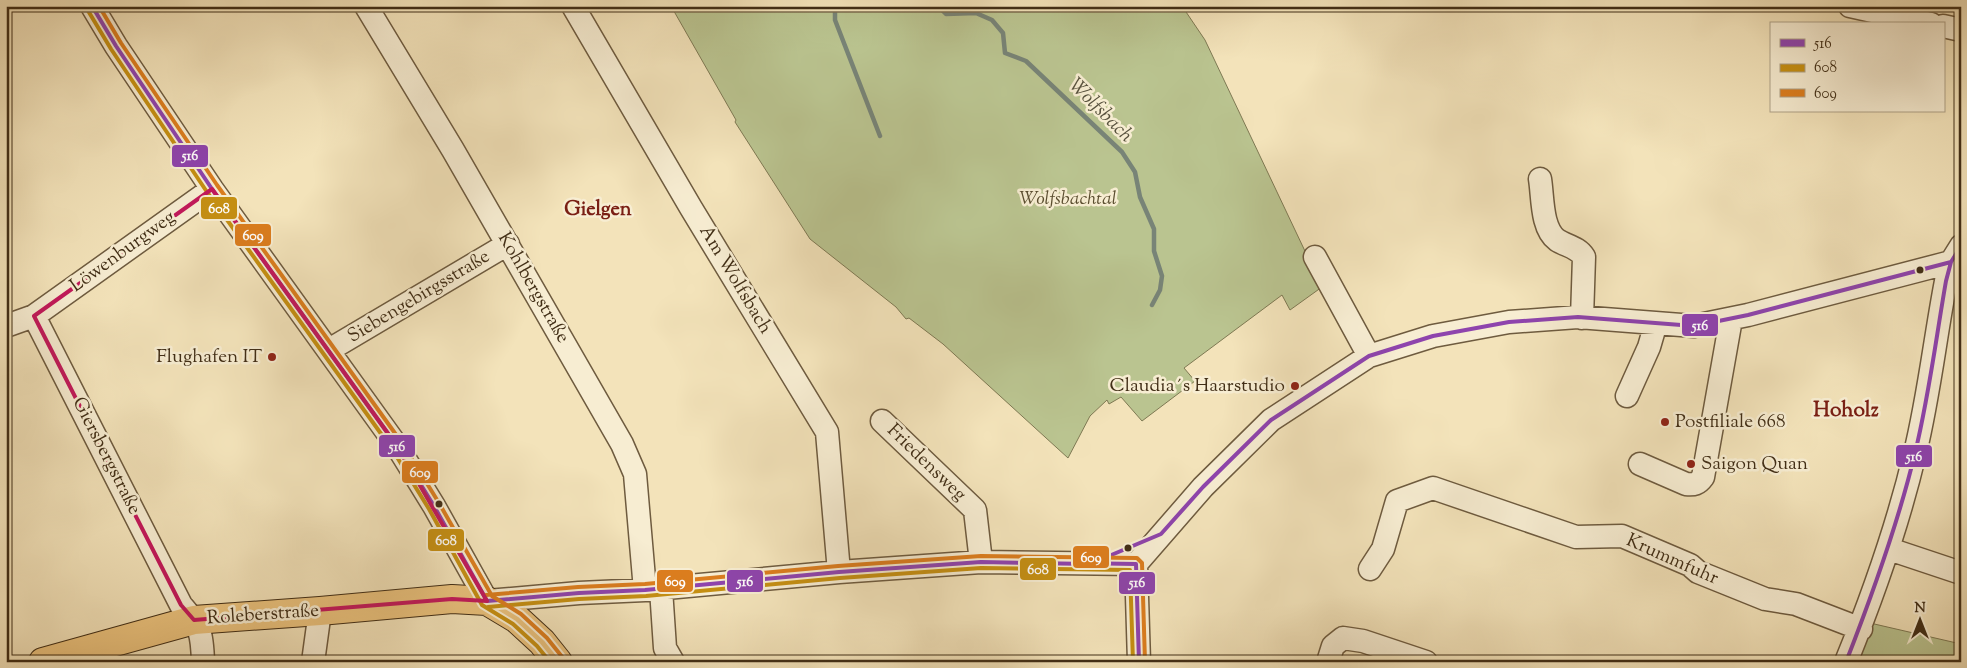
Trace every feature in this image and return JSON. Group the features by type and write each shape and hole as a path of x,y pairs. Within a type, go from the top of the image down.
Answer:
{"main road":[{"name":"Roleberstraße","path":"44,662 92,655 194,620 452,599 487,601"},
{"name":"Siebengebirgsstraße","path":"487,601 517,619 550,652"}],"street":[{"name":"Siebengebirgsstraße","path":"92,6 116,46 212,189 398,446 487,601"},
{"name":"Kohlbergstraße","path":"366,6 454,150 604,411 635,474 653,589 665,648 673,662"},
{"name":"Am Wolfsbach","path":"573,6 691,208 827,432 839,572"},
{"path":"1850,6 1922,22"},
{"path":"1944,26 1961,30"},
{"path":"1540,179 1546,224 1552,235 1578,250 1584,257 1582,318"},
{"name":"Löwenburgweg","path":"34,316 212,189"},
{"name":"Siebengebirgsstraße","path":"329,350 508,244"},
{"path":"1139,662 1136,564 1203,487 1271,420 1369,356 1433,336 1509,322 1582,318 1694,326 1731,319 1922,271 1956,254"},
{"path":"1846,662 1889,548 1915,452 1956,254"},
{"path":"1315,257 1369,356"},
{"path":"6,326 34,316"},
{"name":"Giersbergstraße","path":"34,316 181,605 194,620 202,637 202,662"},
{"path":"1640,464 1686,484 1699,482 1703,476 1731,319"},
{"path":"1627,396 1649,347 1656,323"},
{"name":"Friedensweg","path":"882,421 974,510 981,562"},
{"name":"Krummfuhr","path":"1370,569 1383,549 1397,501 1433,488 1576,538 1622,536 1690,564 1698,572 1765,599 1796,604 1860,629"},
{"path":"1090,564 1161,534"},
{"path":"1889,548 1961,573"},
{"path":"487,601 981,562 1136,564"},
{"path":"550,652 535,623 538,612 545,602 559,595"},
{"path":"313,662 320,611"},
{"path":"1328,662 1334,646 1343,638 1363,641 1426,662"}],"highlighted area":[{"path":"212,189 397,446 487,601 452,599 194,620 181,605 34,316"}],"green space":[{"name":"Wolfsbachtal","path":"671,6 1182,6 1205,40 1322,287 1290,310 1282,295 1184,368 1195,381 1142,421 1121,397 1109,404 1107,400 1090,416 1068,458 943,344 909,318 906,319 896,307 810,239 735,122 736,120"},
{"path":"1870,623 1961,644 1961,662 1853,662"}],"waterway":[{"path":"835,6 835,20 880,136"},
{"name":"Wolfsbach","path":"938,6 946,14 976,13 992,20 1003,33 1005,53 1026,61 1122,152 1135,172 1140,197 1154,229 1154,251 1162,276 1160,290 1152,305"}],"transit line":[{"name":"516","path":"92,6 116,46 212,189 397,446 434,506 487,601"},
{"name":"609","path":"99,6 121,43 217,185 402,443 492,596 521,614 547,638 563,658"},
{"name":"608","path":"87,9 111,49 207,192 392,449 429,509 482,605 513,624 537,646 550,662"},
{"name":"516","path":"1846,662 1866,610 1901,506 1924,410 1946,281 1951,262 1961,246"},
{"name":"516","path":"487,601 981,562 1090,564 1161,534 1203,487 1271,420 1369,356 1433,336 1509,322 1578,317 1694,326 1748,315 1951,262"},
{"name":"609","path":"486,595 578,587 645,584 838,566 981,556 1137,558 1142,563 1145,662"},
{"name":"516","path":"1075,563 1136,564 1139,662"},
{"name":"608","path":"488,607 981,568 1130,570 1133,662"}],"place":[{"name":"Flughafen IT","path":"272,357"},
{"name":"Claudia´s Haarstudio","path":"1295,386"},
{"name":"Postfiliale 668","path":"1665,422"},
{"name":"Saigon Quan","path":"1691,464"}],"district":[{"name":"Gielgen","path":"598,210"},
{"name":"Hoholz","path":"1846,411"}]}
